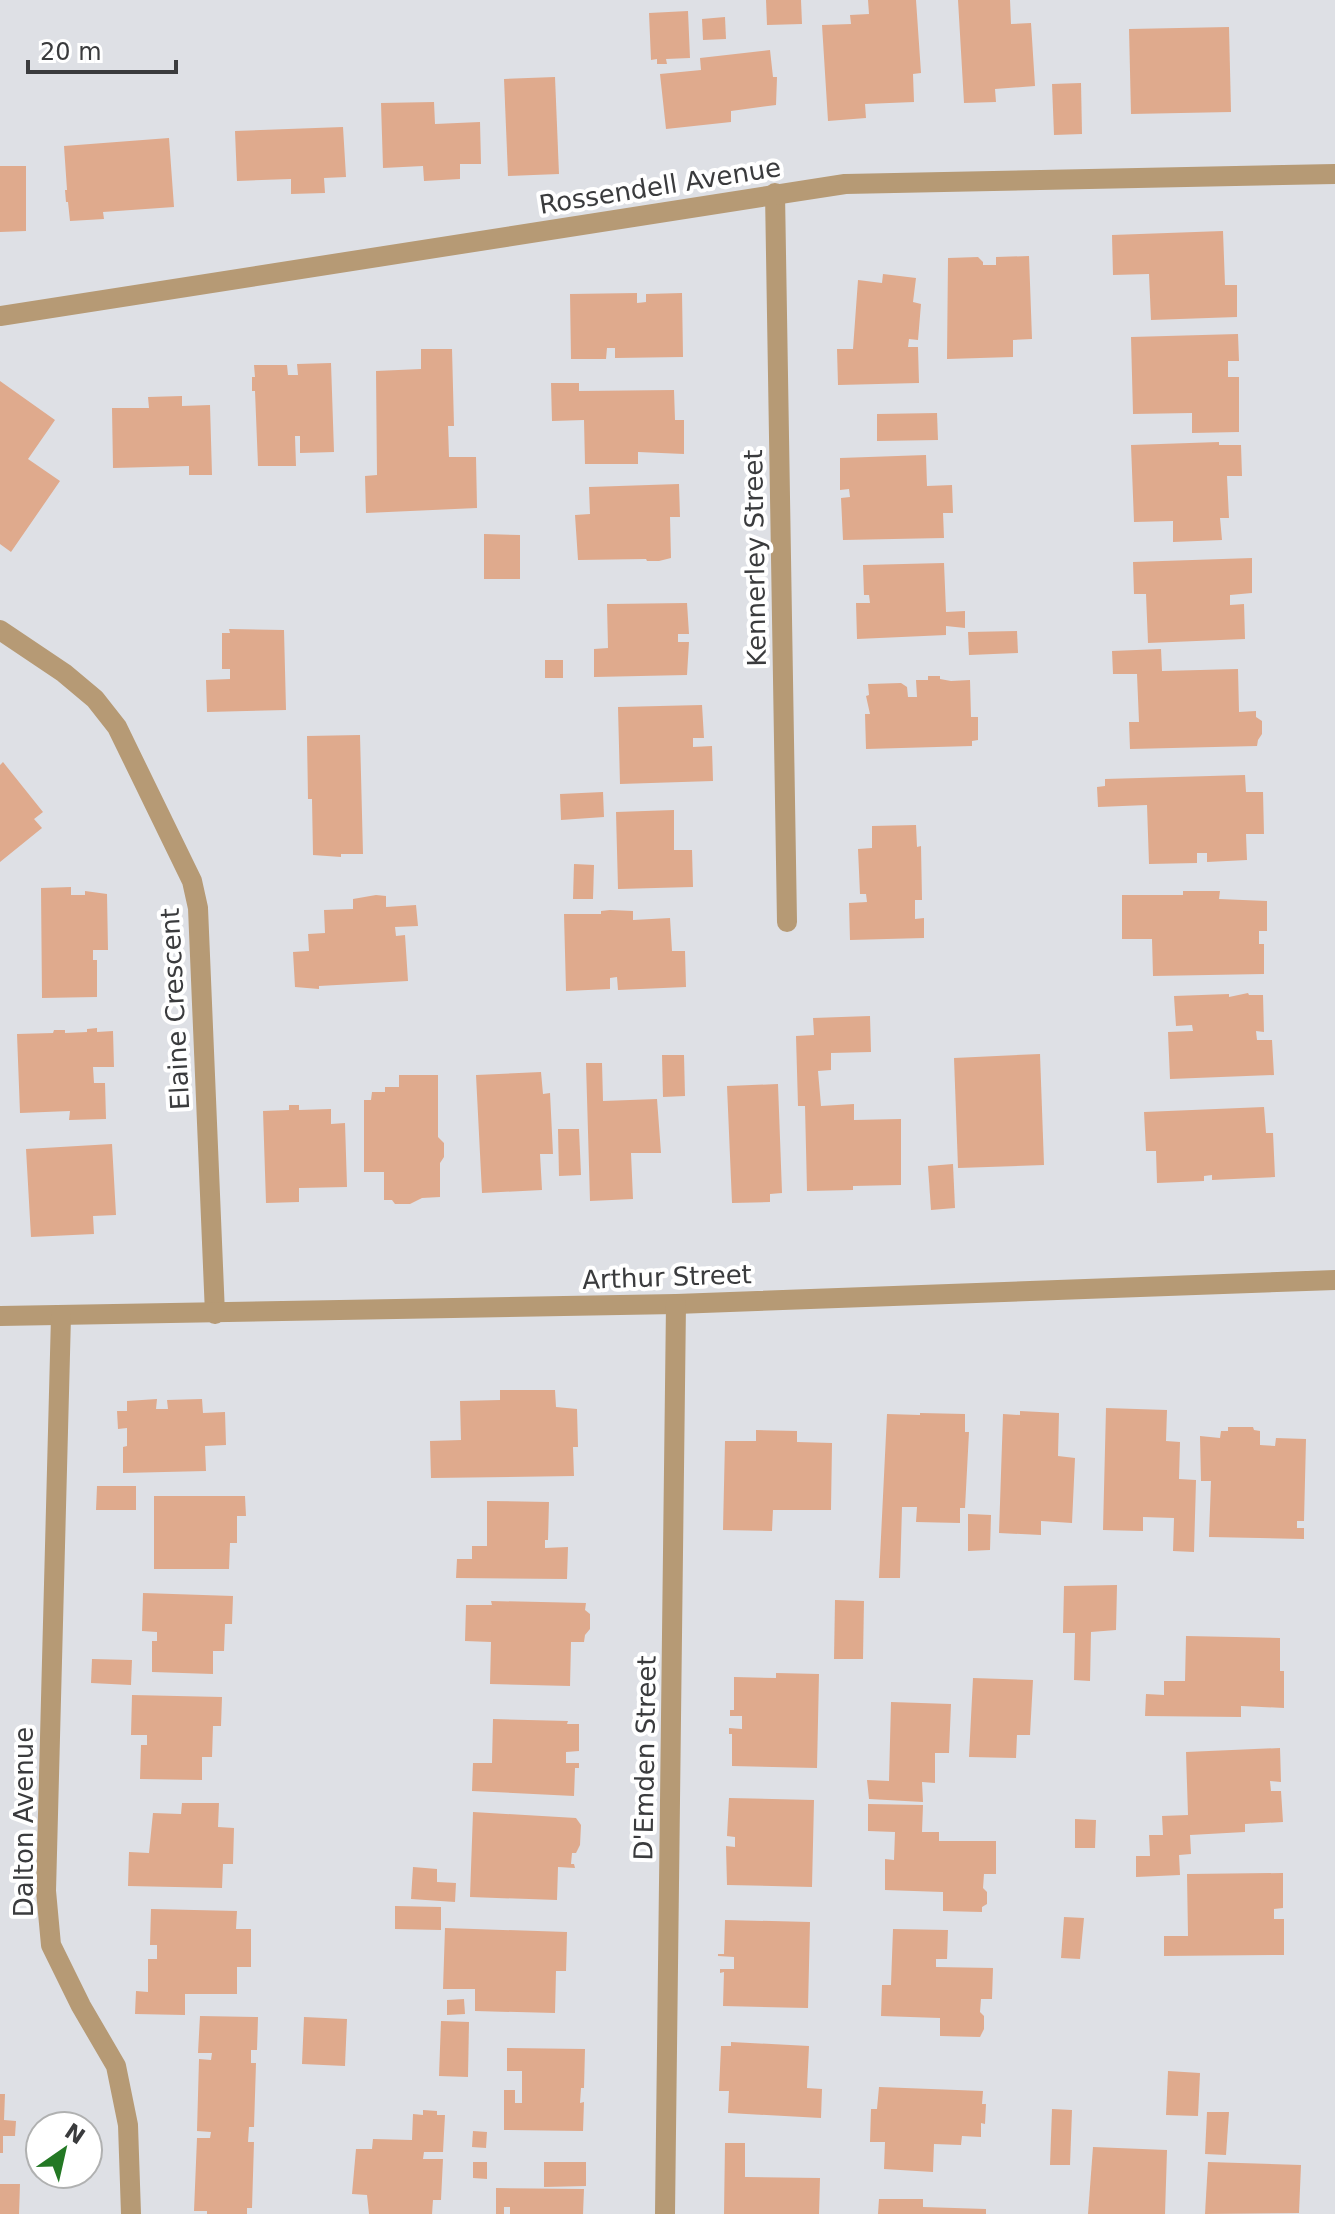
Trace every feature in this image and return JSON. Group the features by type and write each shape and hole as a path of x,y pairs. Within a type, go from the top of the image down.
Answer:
{"street":[{"name":"Rossendell Avenue","path":"0,316 845,184 1335,174"},
{"name":"Kennerley Street","path":"775,193 787,922"},
{"name":"Elaine Crescent","path":"0,630 64,673 95,699 117,727 192,881 198,908 215,1314"},
{"name":"Arthur Street","path":"0,1316 676,1304 1335,1280"},
{"name":"D'Emden Street","path":"665,2214 676,1304"},
{"name":"Dalton Avenue","path":"61,1316 46,1891 51,1945 81,2006 116,2066 128,2125 131,2214"}],"building":[{"path":"766,0 801,0 802,24 767,25"},
{"path":"868,0 916,0 921,73 913,74 914,102 865,104 866,118 828,121 822,25 851,24 850,15 869,14"},
{"path":"958,0 1010,0 1011,24 1031,23 1035,86 995,89 996,102 964,103"},
{"path":"688,11 690,58 666,59 667,64 657,64 657,59 651,60 649,13"},
{"path":"725,17 726,39 703,40 702,19"},
{"path":"1229,27 1231,112 1131,114 1129,29"},
{"path":"770,50 773,77 777,77 776,105 731,111 731,122 666,129 660,74 701,70 700,58"},
{"path":"555,77 559,174 508,176 504,79"},
{"path":"1081,83 1082,134 1054,135 1052,84"},
{"path":"434,102 435,124 480,122 481,164 460,164 460,179 424,181 423,166 383,168 381,103"},
{"path":"343,127 346,177 324,178 325,193 291,194 291,179 237,181 235,131"},
{"path":"169,138 174,207 103,212 104,219 70,221 65,190 64,146"},
{"path":"0,166 26,166 26,231 0,232"},
{"path":"1223,231 1225,285 1237,285 1237,317 1151,320 1149,274 1113,275 1112,235"},
{"path":"1029,256 1032,339 1013,340 1013,357 947,359 948,258 978,257 983,265 996,265 996,257"},
{"path":"883,274 916,278 913,302 921,304 918,340 909,339 908,347 918,347 919,383 838,385 837,349 853,349 858,280 882,283"},
{"path":"637,293 637,303 646,302 646,294 682,293 683,357 615,358 615,348 607,348 606,359 571,359 570,294"},
{"path":"1238,334 1239,361 1228,361 1228,377 1239,377 1239,432 1192,433 1192,413 1133,414 1131,337"},
{"path":"421,349 452,349 454,426 448,426 449,457 476,457 477,508 366,513 365,476 377,475 376,371 421,369"},
{"path":"331,363 334,452 300,453 300,436 295,436 296,466 258,466 255,391 252,391 254,365 287,365 288,375 298,375 297,364"},
{"path":"0,381 55,420 28,459 60,481 11,552 0,544"},
{"path":"551,383 579,383 579,391 674,390 675,420 684,420 684,454 638,452 638,464 585,464 584,420 552,421"},
{"path":"182,396 182,406 210,405 212,475 189,475 189,466 113,468 112,408 149,408 148,397"},
{"path":"937,413 938,440 877,441 877,414"},
{"path":"1219,442 1219,445 1241,445 1242,476 1227,476 1229,518 1220,518 1222,540 1173,542 1173,521 1134,522 1131,445"},
{"path":"926,455 927,486 952,485 953,513 943,513 944,538 843,540 841,498 850,497 849,489 840,490 840,458"},
{"path":"679,484 680,517 670,517 671,558 659,561 578,560 575,515 590,514 589,487"},
{"path":"484,534 520,535 520,579 484,579"},
{"path":"1252,558 1252,593 1230,595 1230,605 1244,604 1245,639 1148,643 1146,594 1134,594 1133,562"},
{"path":"944,563 946,612 965,611 965,628 946,626 946,635 857,639 856,603 870,603 869,595 864,595 863,565"},
{"path":"687,603 689,634 678,634 678,642 689,642 687,675 594,677 594,649 608,648 607,604"},
{"path":"229,629 284,630 286,710 207,712 206,680 230,679 230,669 222,669 222,633 230,633"},
{"path":"1017,631 1018,653 969,655 968,632"},
{"path":"1161,649 1162,671 1238,669 1239,712 1256,711 1256,717 1262,721 1262,734 1257,746 1130,749 1129,722 1139,722 1137,674 1113,674 1112,651"},
{"path":"545,660 563,660 563,678 545,678"},
{"path":"928,676 940,676 940,679 951,681 970,680 971,717 978,717 978,740 972,741 972,746 866,749 865,714 870,714 866,696 869,695 868,684 901,683 907,687 908,697 917,697 916,680 928,680"},
{"path":"702,705 704,738 693,738 693,747 712,746 713,781 620,784 618,707"},
{"path":"360,735 363,854 341,854 341,857 313,855 307,736"},
{"path":"3,762 43,812 34,819 42,828 0,862 0,765"},
{"path":"1245,775 1246,792 1263,792 1264,834 1246,834 1247,860 1207,862 1207,853 1197,853 1197,863 1149,864 1147,805 1098,807 1097,787 1105,786 1105,779"},
{"path":"603,792 604,817 561,820 560,794"},
{"path":"674,810 674,850 692,850 693,887 618,889 616,812"},
{"path":"916,825 917,847 921,846 922,900 915,900 915,919 924,918 924,938 850,940 849,903 867,902 866,894 860,894 858,849 872,848 872,826"},
{"path":"574,864 594,865 593,899 573,899"},
{"path":"71,887 71,895 85,895 85,891 107,894 108,950 93,950 93,960 97,960 97,997 42,998 41,888"},
{"path":"1183,891 1220,891 1219,899 1267,901 1267,931 1259,931 1259,944 1264,944 1264,974 1153,976 1152,939 1122,939 1122,895 1183,895"},
{"path":"386,896 386,907 416,905 418,926 395,927 396,936 405,935 408,981 319,986 319,989 295,987 293,952 309,951 308,934 325,933 324,910 353,909 353,899"},
{"path":"601,911 633,911 633,920 670,918 672,951 685,951 686,987 618,990 617,977 610,978 610,989 566,991 564,914 601,914"},
{"path":"1248,993 1263,995 1264,1032 1256,1031 1257,1040 1272,1040 1274,1075 1170,1079 1168,1032 1193,1031 1192,1025 1176,1026 1174,996 1229,994 1229,997"},
{"path":"870,1016 871,1052 831,1053 831,1070 818,1071 821,1106 854,1104 854,1120 901,1119 901,1185 807,1191 805,1106 798,1106 796,1036 814,1035 813,1018"},
{"path":"97,1028 97,1032 113,1031 114,1067 93,1067 94,1083 105,1083 106,1119 69,1120 70,1111 20,1113 17,1034 53,1033 54,1030 87,1032 87,1029"},
{"path":"1040,1054 1044,1165 958,1168 954,1058"},
{"path":"662,1055 684,1055 685,1096 663,1097"},
{"path":"586,1063 602,1063 603,1101 657,1099 661,1153 631,1153 633,1199 590,1201"},
{"path":"541,1072 543,1094 550,1093 553,1154 540,1154 542,1190 482,1193 476,1075"},
{"path":"399,1075 438,1075 438,1137 444,1143 444,1157 440,1163 440,1197 422,1198 410,1204 384,1200 384,1172 364,1172 364,1100 371,1100 372,1092 385,1092 385,1087 399,1087"},
{"path":"778,1084 782,1193 770,1194 770,1202 732,1203 727,1086"},
{"path":"289,1105 299,1105 299,1110 331,1109 331,1124 345,1123 347,1187 299,1188 299,1202 266,1203 263,1111 289,1110"},
{"path":"1264,1107 1266,1133 1273,1133 1275,1177 1212,1180 1212,1175 1204,1176 1204,1181 1157,1183 1156,1151 1146,1151 1144,1112"},
{"path":"558,1129 579,1129 581,1175 559,1176"},
{"path":"112,1144 116,1215 93,1216 94,1234 31,1237 26,1149"},
{"path":"953,1164 955,1208 931,1210 928,1166"},
{"path":"500,1390 555,1390 556,1407 577,1409 578,1447 573,1447 574,1476 431,1478 430,1441 461,1440 460,1401 500,1400"},
{"path":"157,1399 156,1409 168,1409 167,1400 202,1399 203,1413 225,1412 226,1445 205,1446 206,1471 123,1473 127,1428 118,1429 117,1411 127,1411 127,1401"},
{"path":"1106,1408 1167,1410 1166,1441 1180,1442 1179,1479 1196,1480 1194,1552 1173,1551 1174,1518 1143,1517 1143,1531 1103,1530"},
{"path":"1020,1411 1059,1413 1058,1456 1075,1458 1072,1523 1041,1521 1041,1535 999,1533 1003,1414 1020,1415"},
{"path":"887,1414 965,1414 965,1432 969,1432 965,1508 960,1508 960,1523 916,1522 917,1507 902,1507 900,1578 879,1578"},
{"path":"1228,1427 1253,1427 1260,1431 1260,1445 1275,1446 1276,1438 1306,1439 1304,1521 1297,1521 1297,1528 1304,1528 1304,1539 1209,1537 1211,1481 1201,1481 1200,1436 1220,1438 1221,1431 1228,1431"},
{"path":"756,1430 797,1431 797,1442 832,1443 831,1510 773,1510 772,1531 723,1530 725,1441 756,1441"},
{"path":"97,1486 136,1486 136,1510 96,1510"},
{"path":"154,1496 245,1496 246,1516 237,1516 237,1543 230,1543 229,1569 154,1569"},
{"path":"487,1501 549,1502 545,1548 568,1547 567,1579 456,1578 457,1559 472,1559 472,1546 487,1546"},
{"path":"968,1514 991,1515 990,1550 968,1551"},
{"path":"1117,1585 1116,1630 1091,1632 1090,1681 1074,1680 1075,1633 1063,1633 1064,1586"},
{"path":"143,1593 233,1596 232,1624 225,1624 224,1651 213,1651 213,1674 152,1672 152,1641 157,1641 157,1632 142,1631"},
{"path":"835,1600 864,1601 863,1659 834,1659"},
{"path":"491,1601 586,1603 590,1629 584,1642 571,1642 570,1686 490,1684 491,1642 465,1641 466,1605 492,1605"},
{"path":"1186,1636 1280,1638 1284,1708 1241,1706 1241,1717 1145,1716 1146,1694 1164,1695 1164,1681 1185,1681"},
{"path":"92,1659 132,1660 131,1685 91,1683"},
{"path":"776,1673 819,1674 817,1768 732,1766 732,1734 729,1734 729,1728 742,1729 742,1716 730,1716 730,1710 734,1710 734,1677 776,1678"},
{"path":"973,1678 1033,1680 1030,1735 1017,1735 1016,1758 969,1757"},
{"path":"132,1695 222,1697 221,1726 213,1726 212,1757 202,1757 202,1780 140,1779 141,1745 147,1745 147,1735 131,1735"},
{"path":"891,1702 951,1704 949,1753 935,1753 935,1783 922,1782 923,1802 869,1799 867,1780 889,1781"},
{"path":"493,1719 579,1724 579,1751 566,1752 566,1763 579,1763 579,1768 575,1768 574,1796 472,1791 473,1763 492,1763"},
{"path":"1280,1748 1281,1782 1270,1781 1271,1791 1281,1791 1283,1822 1245,1824 1245,1832 1190,1835 1191,1854 1179,1855 1180,1875 1136,1877 1136,1856 1150,1856 1149,1835 1163,1835 1162,1816 1188,1815 1186,1752"},
{"path":"729,1798 814,1800 812,1887 727,1885 726,1846 735,1847 735,1837 727,1836"},
{"path":"182,1803 219,1803 218,1827 234,1828 233,1864 223,1864 222,1888 128,1886 129,1852 149,1853 153,1813 181,1814"},
{"path":"868,1804 923,1805 922,1832 939,1832 939,1841 996,1841 996,1874 984,1874 987,1904 982,1907 982,1912 943,1911 943,1892 885,1890 885,1859 894,1860 895,1832 868,1831"},
{"path":"473,1812 576,1818 581,1825 580,1845 576,1853 572,1853 571,1864 575,1868 558,1867 557,1900 470,1897"},
{"path":"1075,1819 1096,1820 1095,1848 1075,1848"},
{"path":"413,1867 437,1869 437,1882 456,1883 455,1902 411,1899"},
{"path":"1283,1873 1283,1908 1274,1909 1274,1919 1284,1919 1284,1955 1164,1956 1164,1936 1188,1936 1187,1874"},
{"path":"395,1906 441,1907 441,1930 395,1929"},
{"path":"151,1909 237,1911 236,1929 251,1929 251,1967 237,1967 237,1994 185,1994 185,2015 135,2014 136,1991 148,1992 148,1959 157,1959 157,1945 150,1945"},
{"path":"1064,1917 1084,1918 1080,1959 1061,1958"},
{"path":"725,1920 810,1922 808,2008 723,2006 724,1972 720,1973 720,1969 734,1969 734,1957 718,1956 724,1954"},
{"path":"445,1928 567,1932 566,1971 556,1971 555,2013 475,2011 475,1989 443,1989"},
{"path":"893,1929 948,1930 947,1959 936,1959 936,1967 993,1968 992,1999 981,1999 984,2029 980,2037 940,2036 940,2018 881,2016 882,1985 891,1985"},
{"path":"464,1999 465,2014 447,2015 447,2000"},
{"path":"200,2016 258,2017 257,2050 251,2050 251,2063 256,2063 254,2127 249,2127 248,2142 254,2142 252,2208 247,2208 247,2214 194,2211 197,2138 210,2138 211,2132 197,2131 199,2059 211,2060 212,2053 198,2053"},
{"path":"304,2017 347,2019 345,2066 302,2064"},
{"path":"441,2021 469,2022 468,2077 439,2076"},
{"path":"731,2042 809,2046 807,2088 822,2089 821,2118 728,2113 729,2091 719,2091 721,2046 731,2046"},
{"path":"507,2048 585,2049 584,2088 581,2088 580,2103 584,2102 583,2131 504,2130 504,2090 515,2090 515,2103 522,2103 522,2071 507,2071"},
{"path":"1168,2071 1200,2073 1198,2116 1166,2115"},
{"path":"879,2087 983,2091 982,2104 986,2104 981,2137 962,2136 961,2145 934,2144 933,2172 884,2169 885,2142 870,2142 871,2109 877,2109"},
{"path":"0,2094 5,2094 4,2120 16,2121 15,2136 3,2136 3,2153 0,2153"},
{"path":"1052,2109 1072,2110 1070,2165 1050,2165"},
{"path":"423,2110 445,2115 443,2152 424,2152 423,2159 443,2159 441,2200 433,2200 432,2214 369,2214 367,2195 352,2194 356,2149 372,2149 373,2139 412,2140 413,2114 423,2115"},
{"path":"1207,2112 1229,2112 1226,2155 1205,2154"},
{"path":"473,2131 487,2132 486,2148 472,2147"},
{"path":"725,2143 745,2143 745,2177 820,2178 819,2214 724,2214"},
{"path":"1093,2147 1167,2150 1165,2214 1088,2214"},
{"path":"473,2162 487,2162 487,2179 473,2178"},
{"path":"544,2162 586,2162 586,2186 544,2187"},
{"path":"1208,2162 1301,2165 1299,2213 1205,2214"},
{"path":"0,2184 20,2184 19,2214 0,2214"},
{"path":"496,2188 584,2189 583,2214 510,2214 510,2207 504,2207 504,2214 496,2214"},
{"path":"879,2199 923,2199 923,2207 986,2209 986,2214 878,2214"}]}
